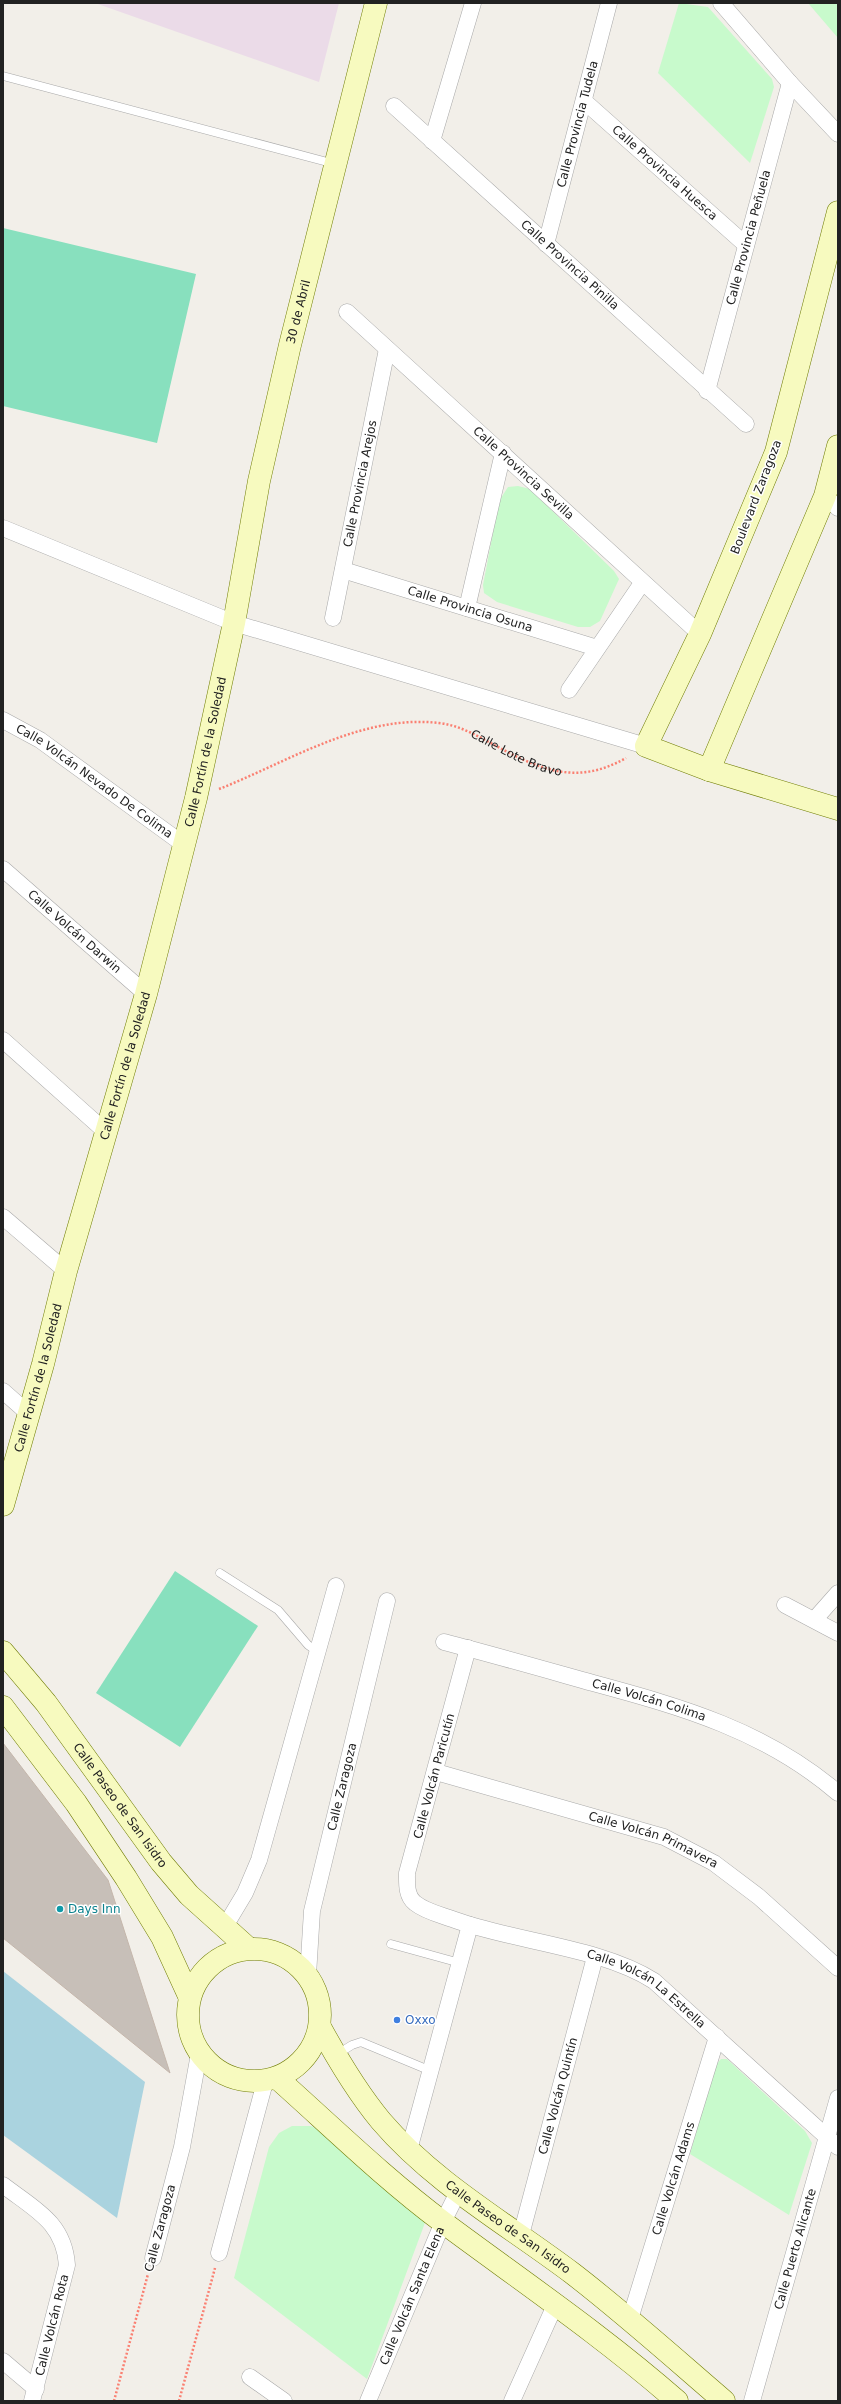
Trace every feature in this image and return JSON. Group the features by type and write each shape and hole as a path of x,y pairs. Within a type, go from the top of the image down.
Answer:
{"street":[{"name":"30 de Abril","path":"234,623 259,481 290,345 376,3"},
{"path":"432,141 472,3"},
{"name":"Calle Provincia Tudela","path":"546,244 609,3"},
{"path":"721,3 790,83 838,134"},
{"name":"Calle Provincia Peñuela","path":"707,391 790,83"},
{"name":"Calle Provincia Huesca","path":"584,100 746,245"},
{"name":"Calle Provincia Pinilla","path":"394,106 707,391 746,424"},
{"name":"Boulevard Zaragoza","path":"646,746 700,634 776,452 838,212"},
{"name":"Calle Provincia Sevilla","path":"347,312 700,634"},
{"name":"Calle Provincia Arejos","path":"333,618 387,349"},
{"path":"709,770 831,502 838,446"},
{"path":"468,608 503,453"},
{"path":"3,528 234,623 646,746 709,770 838,809"},
{"name":"Calle Provincia Osuna","path":"343,570 597,648"},
{"path":"569,690 642,582"},
{"name":"Calle Fortín de la Soledad","path":"3,1505 29,1414 66,1271 146,994 183,844 196,798 234,623"},
{"name":"Calle Volcán Nevado De Colima","path":"3,720 40,740 183,844"},
{"name":"Calle Volcán Darwin","path":"3,869 146,994"},
{"path":"3,1040 106,1132"},
{"path":"3,1217 66,1271"},
{"path":"3,1391 29,1414"},
{"path":"224,1928 245,1893 259,1860 336,1586"},
{"path":"815,1619 838,1593"},
{"name":"Calle Zaragoza","path":"308,1975 312,1911 387,1601"},
{"path":"786,1605 815,1619 838,1633"},
{"name":"Calle Volcán Colima","path":"444,1642 674,1705 750,1734 789,1756 838,1793"},
{"name":"Calle Volcán Paricutín","path":"414,1903 407,1889 408,1873 468,1648"},
{"name":"Calle Paseo de San Isidro","path":"3,1652 46,1703 161,1862 189,1895 248,1948"},
{"path":"3,1707 76,1803 126,1878 162,1937 189,1996"},
{"name":"Calle Volcán Primavera","path":"436,1772 664,1837 720,1868 759,1897 838,1968"},
{"name":"Calle Volcán La Estrella","path":"414,1903 470,1925 595,1957 639,1972 649,1978 717,2037 833,2143"},
{"path":"409,2150 470,1925"},
{"path":"248,1948 271,1950 292,1959 308,1975 320,2000 320,2027 312,2049 297,2067 271,2080 240,2081 217,2071 199,2054 188,2026 189,1996 198,1978 211,1963 229,1953 248,1948"},
{"name":"Calle Volcán Quintín","path":"521,2235 595,1957"},
{"name":"Calle Paseo de San Isidro","path":"320,2027 336,2055 381,2120 409,2150 458,2192 521,2235 630,2319 724,2401"},
{"name":"Calle Volcán Adams","path":"630,2319 717,2037"},
{"name":"Calle Zaragoza","path":"153,2258 182,2147 199,2054"},
{"path":"271,2080 443,2222 556,2303 667,2397"},
{"path":"219,2253 271,2080"},
{"name":"Calle Puerto Alicante","path":"752,2401 833,2143 838,2098"},
{"name":"Calle Volcán Rota","path":"3,2185 46,2218 58,2231 66,2248 67,2265 34,2395"},
{"name":"Calle Volcán Santa Elena","path":"368,2401 443,2222 458,2192"},
{"path":"512,2401 556,2303"},
{"path":"3,2361 34,2395"},
{"path":"250,2377 277,2399"}],"lane":[{"path":"3,76 336,165"},
{"path":"220,1573 278,1610 308,1645 318,1652"},
{"path":"391,1944 460,1963"},
{"path":"336,2055 352,2045 361,2042 431,2071"}],"path":[{"name":"Calle Lote Bravo","path":"196,798 353,732 397,724 439,723 465,730 532,765 557,771 590,772 615,764 646,746"},
{"path":"179,2401 219,2253"},
{"name":"Calle Zaragoza","path":"114,2401 153,2258"}],"shaded area":[{"path":"95,3 339,3 319,82"}],"green space":[{"path":"679,3 708,7 772,79 774,87 750,163 658,73"},
{"path":"808,3 838,3 838,38"},
{"path":"3,228 196,274 157,443 3,406"},
{"path":"518,486 530,489 614,571 619,579 600,621 590,627 578,627 497,602 484,593 483,585 499,501 508,487"},
{"path":"175,1571 258,1626 180,1747 96,1693"},
{"path":"721,2059 727,2059 805,2131 812,2143 789,2215 690,2154 714,2067"},
{"path":"292,2126 311,2126 319,2130 426,2220 367,2379 234,2278 269,2147 279,2133"}],"water":[{"path":"3,1971 145,2082 117,2218 3,2135"}],"building":[{"name":"Days Inn","path":"3,1743 108,1880 170,2073 3,1938"}],"place":[{"name":"Days Inn","path":"60,1909"},
{"name":"Oxxo","path":"397,2020"}]}
